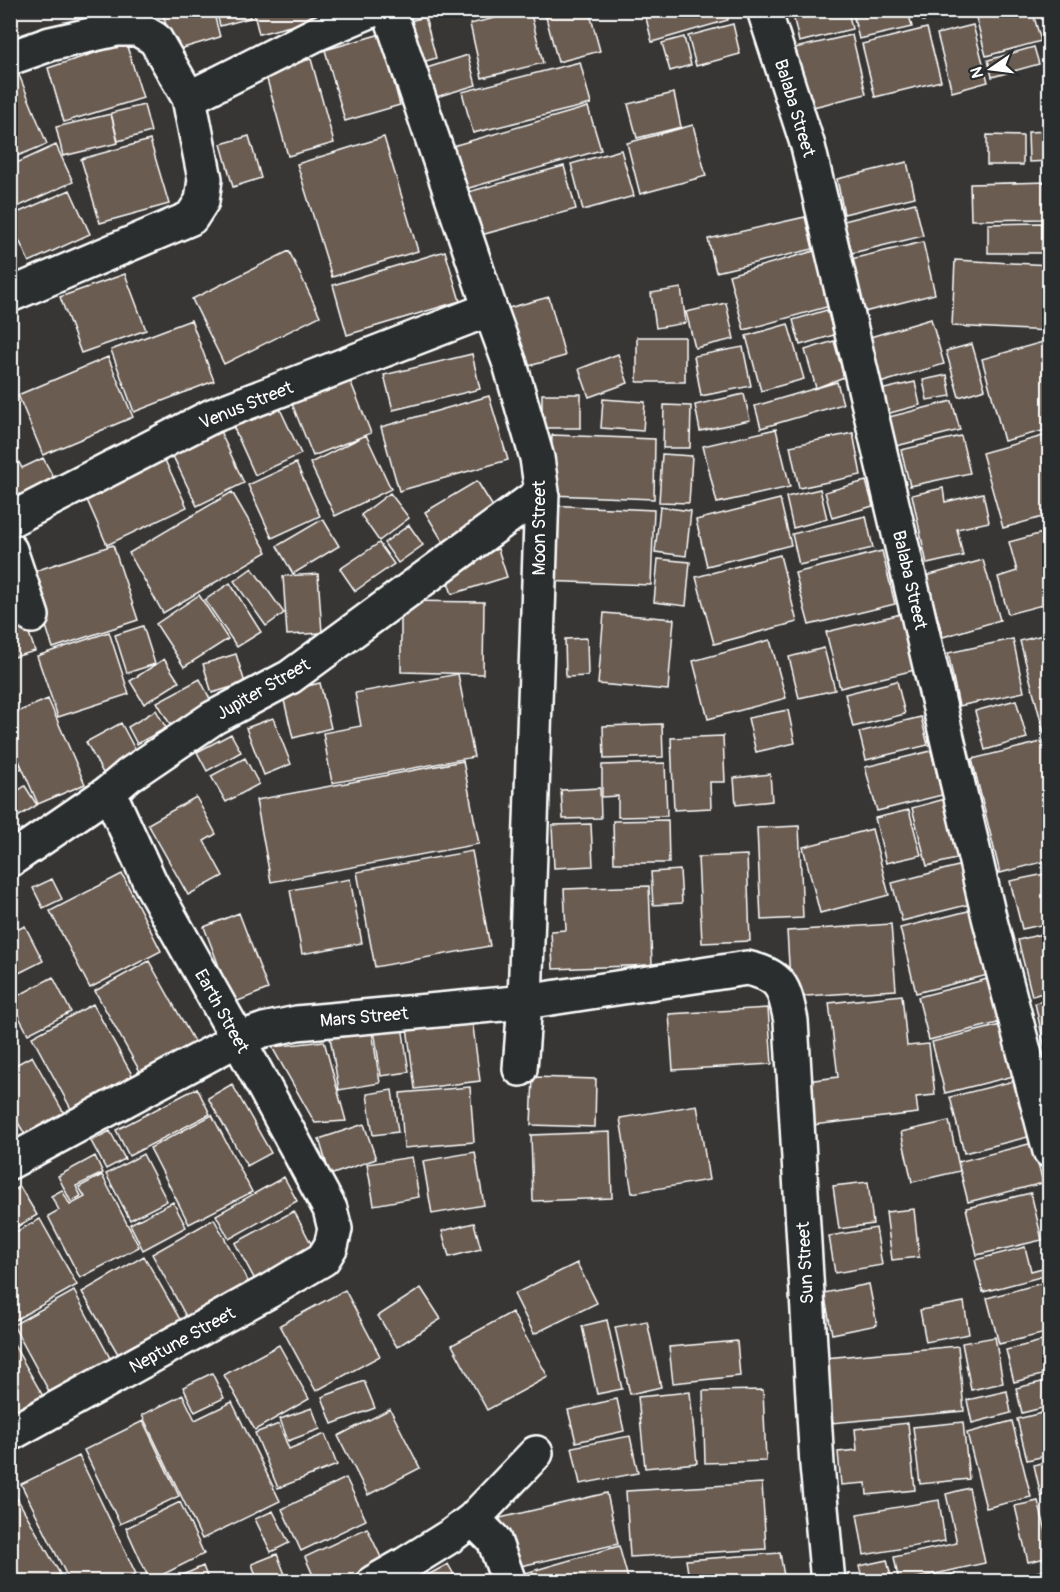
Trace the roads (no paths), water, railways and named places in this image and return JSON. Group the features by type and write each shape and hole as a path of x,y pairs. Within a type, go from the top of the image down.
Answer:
{"street":[{"path":"189,98 318,33 372,10"},
{"name":"Moon Street","path":"389,10 531,430 542,492 525,1002 520,1069"},
{"name":"Balaba Street","path":"764,10 808,146 989,917 1050,1151"},
{"path":"10,58 72,39 117,29 138,29 154,39 189,98 205,179 202,201 191,218 10,295"},
{"name":"Venus Street","path":"10,520 212,416 490,309"},
{"name":"Jupiter Street","path":"10,860 213,718 290,677 542,492"},
{"path":"10,550 32,616"},
{"name":"Earth Street","path":"109,792 150,882 330,1209 335,1229"},
{"name":"Mars Street","path":"10,1162 238,1040 264,1030 297,1023 525,1002 747,968"},
{"name":"Sun Street","path":"747,968 769,974 779,982 786,998 791,1021 818,1465 828,1581"},
{"name":"Neptune Street","path":"10,1434 259,1297 322,1259 331,1246 335,1229"},
{"path":"374,1581 443,1541 473,1519 536,1453"},
{"path":"473,1519 494,1540 509,1581"}]}
